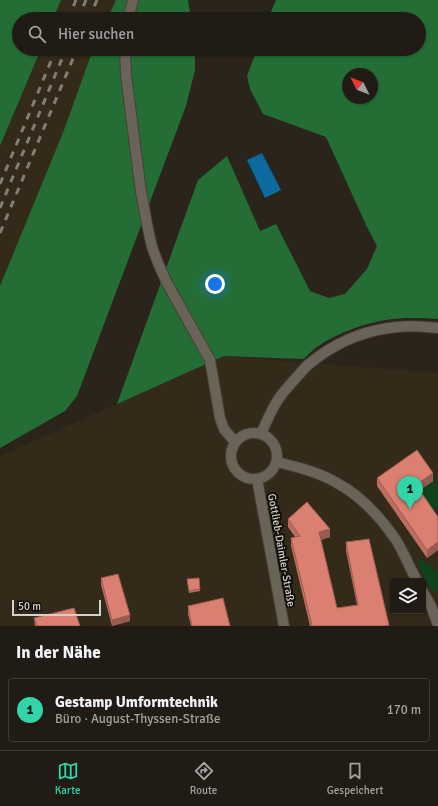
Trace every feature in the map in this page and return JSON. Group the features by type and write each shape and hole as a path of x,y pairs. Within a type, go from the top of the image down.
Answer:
{"street":[{"path":"130,12 133,0"},
{"path":"125,56 126,75 141,192 152,247 167,283 210,360 220,418 224,429 235,442"},
{"path":"262,434 268,417 282,393 308,365 328,350 361,334 389,328 413,326 438,328"},
{"path":"254,432 262,434 273,442 278,455 277,462 269,474 257,479 249,479 237,472 233,466 231,460 232,448 240,437 254,432"},
{"path":"277,462 301,468 323,476 353,493 372,511 396,541 415,578"},
{"name":"Gottlieb-Daimler-Straße","path":"257,479 284,626"},
{"path":"426,597 438,625"}],"shaded area":[{"path":"61,0 116,0 110,12 56,12"},
{"path":"38,56 90,56 64,130 0,286 0,146"},
{"path":"224,356 438,373 438,626 0,626 0,456"}],"green space":[{"path":"0,0 61,0 56,12 12,12 12,56 38,56 0,146"},
{"path":"116,0 188,0 190,12 110,12"},
{"path":"276,0 438,0 438,319 399,318 378,321 361,326 327,341 316,348 304,359 224,356 117,404 198,180 227,156 260,231 276,224 310,291 329,298 345,294 367,269 377,246 326,137 263,114 250,89 247,76 254,56 426,56 426,12 271,12"},
{"path":"90,56 195,56 195,70 186,106 77,396 65,411 0,448 0,286 64,130"},
{"path":"432,471 437,484 438,497 438,507 433,511 416,493 433,481"},
{"path":"423,559 427,566 430,563 436,572 438,571 438,591 434,592 430,588 417,563"}],"water":[{"path":"262,153 281,190 265,198 247,160"}],"building":[{"path":"417,450 433,473 416,485 438,517 438,542 427,550 377,478"},
{"path":"307,502 330,529 319,532 337,608 358,605 346,542 369,539 389,625 312,626 291,538 300,536 288,519"},
{"path":"118,574 130,615 112,620 101,578"},
{"path":"199,578 200,589 189,591 187,579"},
{"path":"223,598 230,626 192,626 188,606"},
{"path":"74,608 80,626 37,626 34,618"}],"railway":[{"path":"71,12 76,0"},
{"path":"81,12 86,0"},
{"path":"92,12 97,0"},
{"path":"0,184 53,56"},
{"path":"0,208 63,56"},
{"path":"0,233 74,56"}],"place":[{"name":"Gestamp Umformtechnik","path":"410,509"}]}
